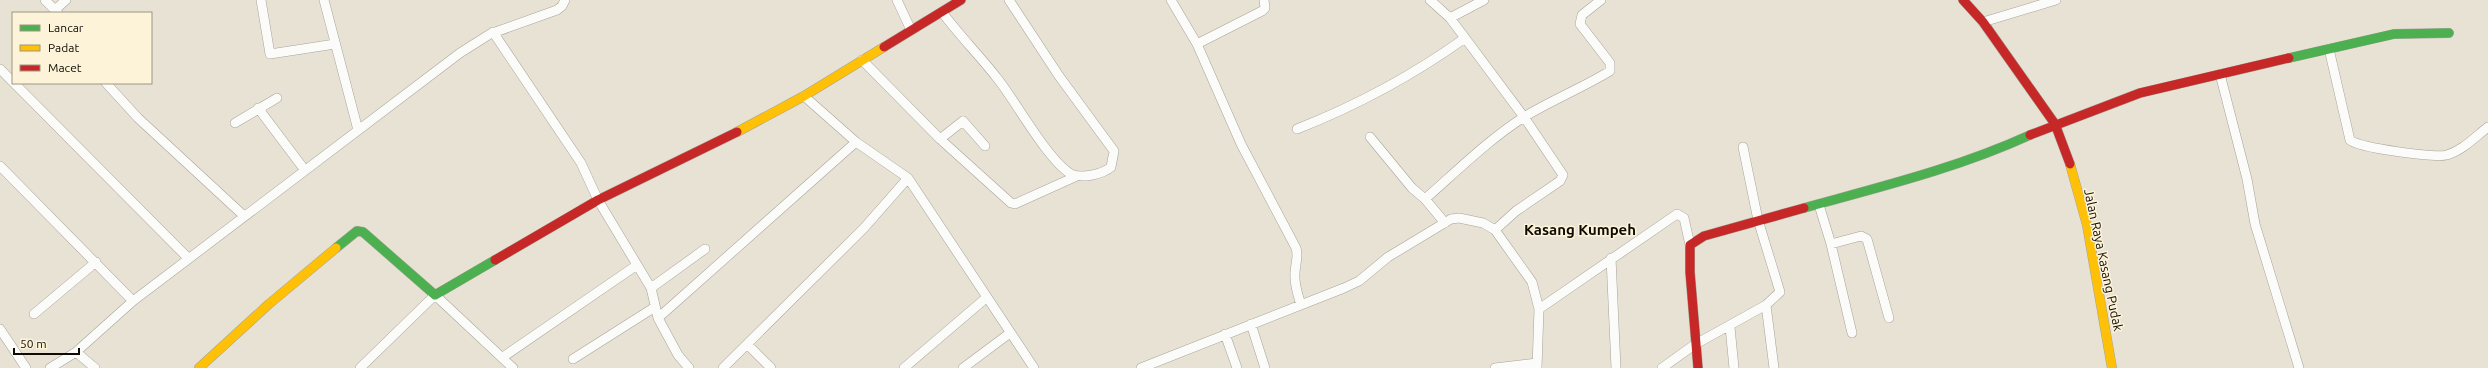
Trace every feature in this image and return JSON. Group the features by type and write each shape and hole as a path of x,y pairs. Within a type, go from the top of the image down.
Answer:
{"street":[{"path":"45,0 57,11 66,0"},
{"path":"261,0 270,54 335,44"},
{"path":"324,0 358,130"},
{"path":"50,368 76,352 133,301 243,215 460,53 493,32 557,10 562,6 565,0"},
{"path":"897,0 911,30"},
{"path":"360,368 435,295 598,200 738,132 804,96 961,0"},
{"path":"862,60 940,139 990,185 1015,204 1077,176 1105,172 1111,167 1114,151 1059,76 1009,0"},
{"path":"1197,44 1262,11 1265,8 1264,0"},
{"path":"1430,0 1450,18 1524,117 1563,175 1560,181 1516,211 1495,230"},
{"path":"1450,18 1484,0"},
{"path":"1425,199 1479,152 1524,117 1581,88 1610,71 1610,63 1580,24 1582,15 1601,0"},
{"name":"Jalan Raya Kasang Pudak","path":"1963,0 1983,22 2055,124 2066,153 2087,226 2112,368"},
{"path":"1983,22 2056,0"},
{"path":"1175,1 1197,44 1241,144 1296,248 1298,254 1295,274 1296,290 1302,306"},
{"path":"942,12 965,43 997,78 1034,132 1064,168 1077,176"},
{"path":"493,32 581,163 598,200 651,288 658,318 678,355 689,368"},
{"path":"1690,245 1704,236 1758,220 1819,205 1993,152 2055,124 2140,93 2394,34 2449,32"},
{"path":"1297,129 1347,109 1416,72 1465,38"},
{"path":"2330,49 2350,140 2356,144 2393,151 2446,155 2461,149 2488,127"},
{"path":"0,68 12,81"},
{"path":"2220,74 2247,179 2255,224 2299,368"},
{"path":"15,84 188,258"},
{"path":"107,84 138,118 243,215"},
{"path":"804,96 856,142 908,178 986,298 1034,368"},
{"path":"235,123 277,98"},
{"path":"258,108 304,169"},
{"path":"940,139 963,121 967,123 985,146"},
{"path":"1370,137 1412,188 1425,199 1445,223"},
{"path":"658,318 856,142"},
{"path":"1662,368 1694,345 1730,327 1766,305 1780,292 1780,286 1758,220 1743,146"},
{"path":"0,166 133,301"},
{"path":"723,368 748,345 864,228 908,178"},
{"path":"1819,205 1831,244 1852,333"},
{"path":"1539,309 1611,258 1678,214 1684,218 1690,245 1694,345 1698,368"},
{"path":"1141,368 1225,334 1302,306 1359,281 1388,257 1445,223 1459,218 1483,224 1495,230 1532,282 1539,309 1537,366 1495,368"},
{"path":"200,368 269,304 357,231 363,232 435,295 513,368"},
{"path":"1831,244 1861,236 1867,239 1889,318"},
{"path":"651,288 705,249"},
{"path":"1611,258 1616,368"},
{"path":"34,314 96,262"},
{"path":"503,357 637,265"},
{"path":"904,368 986,298"},
{"path":"1766,305 1774,368"},
{"path":"572,359 655,307"},
{"path":"1252,324 1265,368"},
{"path":"1730,327 1734,368"},
{"path":"0,329 26,368"},
{"path":"963,368 1010,333"},
{"path":"1225,334 1237,368"},
{"path":"748,345 771,368"},
{"path":"76,352 95,368"}],"traffic: fast":[{"path":"2289,58 2394,34 2449,33"},
{"path":"1804,208 1947,167 2003,147 2030,135"},
{"path":"336,248 357,231 363,232 435,295 495,260"}],"traffic: slow":[{"path":"737,132 804,96 884,47"},
{"path":"2070,164 2087,225 2112,368"},
{"path":"199,368 269,304 336,248"}],"traffic: jam":[{"path":"884,47 961,0"},
{"path":"1963,0 1983,22 2055,124 2070,164"},
{"path":"2030,135 2140,93 2289,58"},
{"path":"495,260 598,200 737,132"},
{"path":"1698,368 1690,272 1690,245 1704,236 1804,208"}],"district":[{"name":"Kasang Kumpeh","path":"1580,229"}]}
